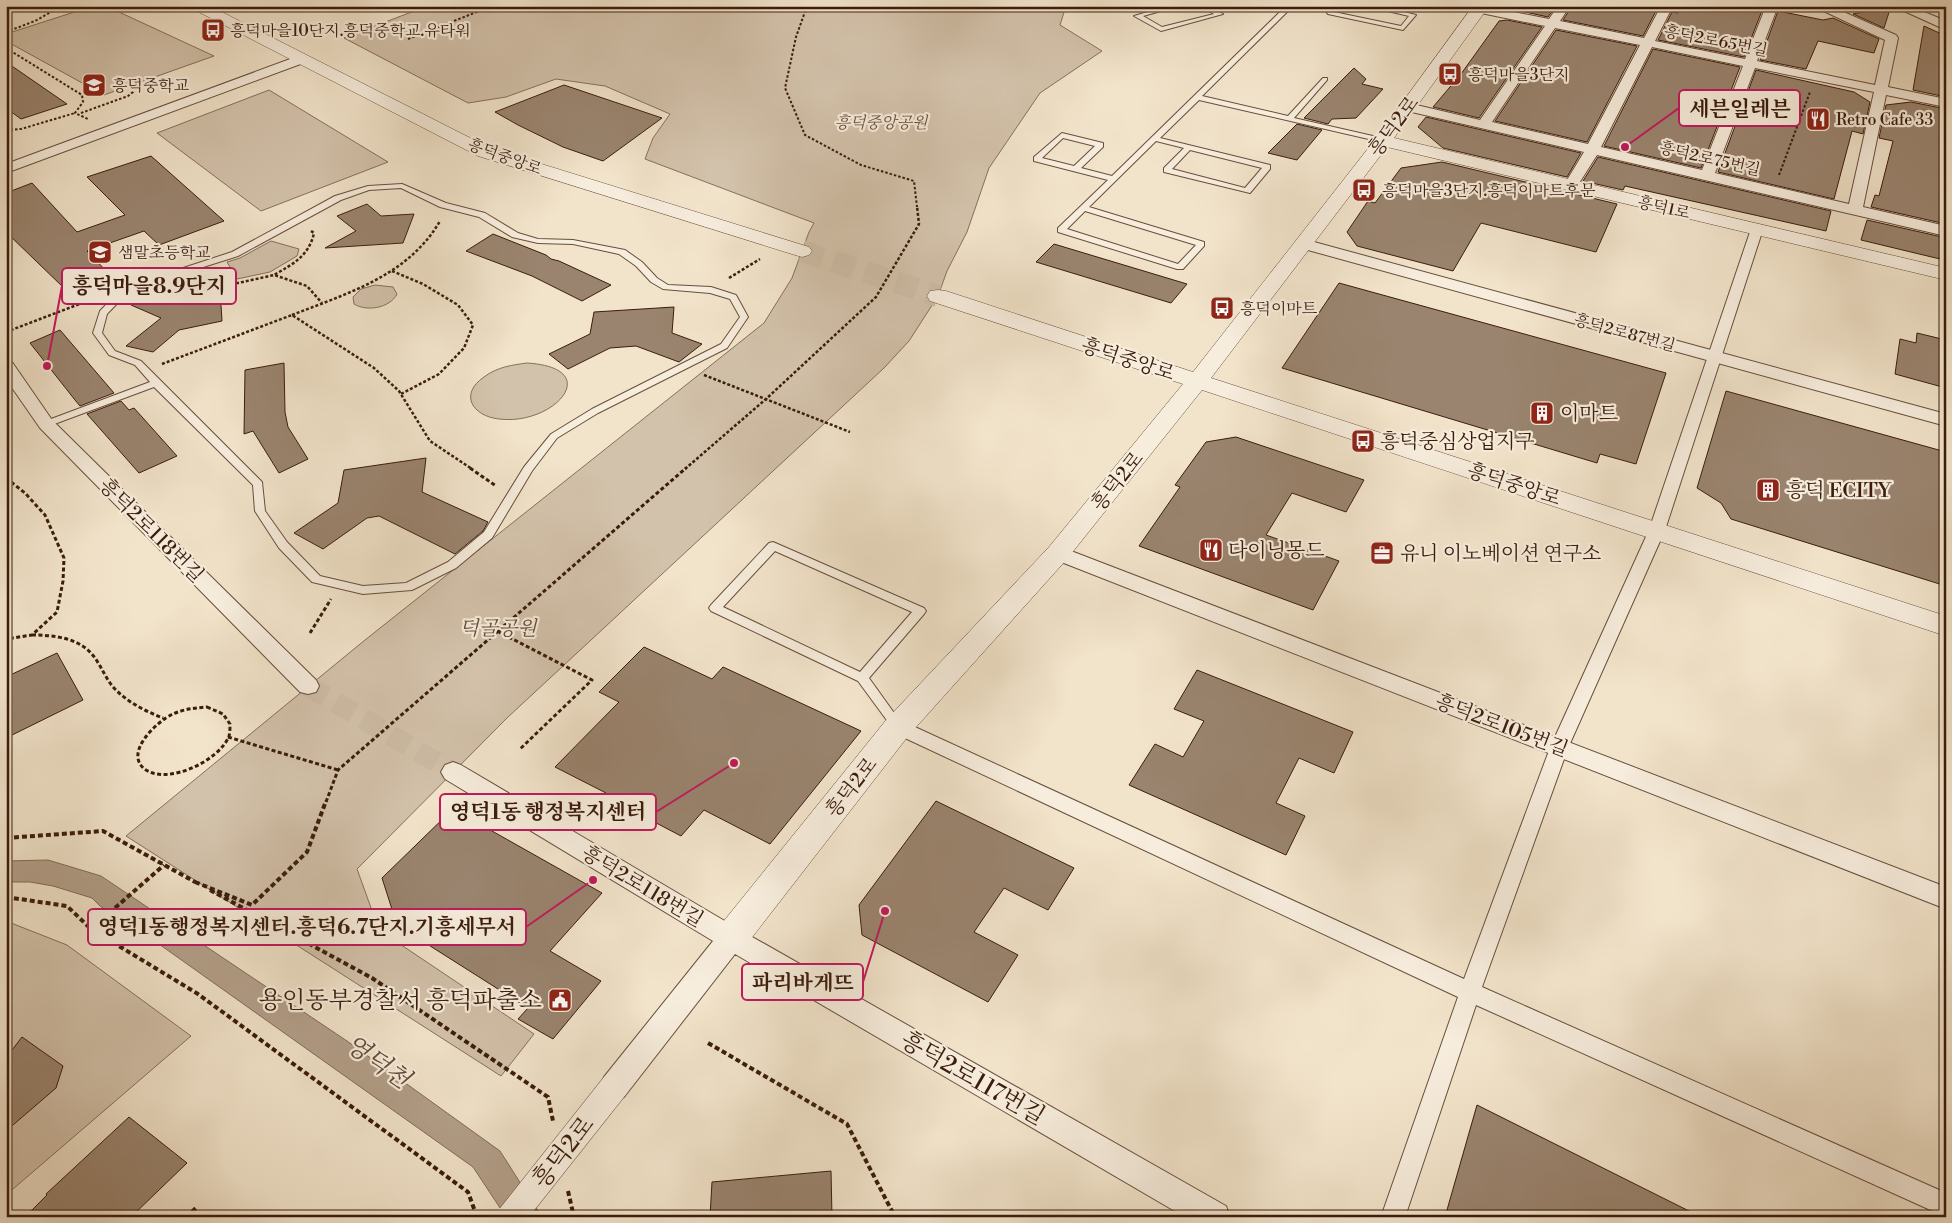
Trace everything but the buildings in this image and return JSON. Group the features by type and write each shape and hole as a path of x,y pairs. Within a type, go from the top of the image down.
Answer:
{"street":[{"name":"흥덕중앙로","path":"198,6 484,152 802,251"},
{"path":"1484,124 1564,6"},
{"path":"1571,185 1593,149 1667,6"},
{"path":"1707,176 1772,6"},
{"path":"1819,6 1892,38 1855,210"},
{"path":"1899,6 1946,26"},
{"name":"흥덕2로65번길","path":"1480,7 1946,103"},
{"name":"흥덕2로","path":"511,1217 898,727 1058,553 1197,381 1383,141 1480,7"},
{"path":"6,169 301,59"},
{"name":"흥덕2로75번길","path":"1408,107 1946,230"},
{"name":"흥덕1로","path":"1383,141 1946,274"},
{"path":"1393,1217 1470,992 1560,748 1657,530 1757,229"},
{"name":"흥덕2로87번길","path":"1303,244 1946,420"},
{"name":"흥덕중앙로","path":"938,296 1946,626"},
{"name":"흥덕2로118번길","path":"6,366 46,424 308,686"},
{"name":"흥덕2로105번길","path":"1058,553 1946,898"},
{"path":"898,727 1470,992 1946,1205"},
{"name":"흥덕2로118번길","path":"453,772 730,938"},
{"name":"흥덕2로117번길","path":"730,938 1215,1217"}],"lane":[{"path":"1176,6 1137,16 1161,29 1220,14 1204,6"},
{"path":"1083,208 1201,244 1180,267 1061,230 1083,208 1197,98 1290,6"},
{"path":"1336,6 1330,13 1403,28 1413,15 1369,6"},
{"path":"1289,119 1325,79"},
{"path":"1197,98 1383,141"},
{"path":"1076,169 1100,145 1062,135 1037,159 1114,179"},
{"path":"1155,139 1188,147 1266,167 1247,191 1167,170 1188,147"},
{"path":"402,186 443,205 482,216 515,236 538,242 573,242 622,252 639,264 654,280 666,287 710,290 733,297 744,317 724,346 595,412 554,436 528,469 488,535 452,565 408,587 363,590 316,579 283,545 260,511 258,484 138,363 112,353 97,333 103,313 126,289 148,276 175,273 235,254 338,198 368,188 402,186"},
{"path":"46,424 156,383"},
{"path":"862,678 920,611 773,546 715,608 862,678 898,727"}],"path":[{"path":"6,32 23,27 47,16 61,6"},
{"path":"408,39 492,6"},
{"path":"195,882 252,905 308,852 338,770 766,399 876,297 919,224 914,181 861,165 805,135 784,88 796,37 807,6"},
{"path":"6,48 82,95 83,102 75,113"},
{"path":"1774,191 1816,77"},
{"path":"80,114 128,96 133,92 133,88 127,86"},
{"path":"6,130 21,129 75,113 80,114 108,131"},
{"path":"145,370 292,315 380,279 412,257 430,239 439,222 443,205"},
{"path":"175,273 197,282 227,285 251,282 274,275 300,259 312,246 314,233 297,220"},
{"path":"710,290 781,244"},
{"path":"392,271 423,284 458,305 473,325 464,348 439,374 401,394"},
{"path":"274,275 308,286 322,303"},
{"path":"6,332 75,305 126,289"},
{"path":"292,315 374,368 401,394 430,441 511,496"},
{"path":"684,367 850,432"},
{"path":"6,478 25,493 45,515 64,558 63,581 57,612 32,635"},
{"path":"310,633 341,585"},
{"path":"497,631 592,680 520,749"},
{"path":"6,639 32,635 52,635 73,640 93,654 110,683 138,709 163,718"},
{"path":"207,707 219,710 226,717 230,726 228,737 222,748 211,759 198,767 182,773 167,775 153,773 144,768 138,760 138,749 142,738 151,728 163,718 193,708 207,707"},
{"path":"228,737 338,770"},
{"path":"6,838 102,831 372,978 548,1097 554,1125"},
{"path":"91,929 164,865"},
{"path":"6,897 67,906 91,929 198,994 468,1192 477,1217"},
{"path":"708,1043 847,1124 895,1217"},
{"path":"568,1189 574,1217"},
{"path":"186,1217 196,1208"}],"green space":[{"path":"93,6 106,6 214,56 104,95 6,41 6,34"},
{"path":"427,6 1066,6 1060,25 1102,51 1040,93 989,168 967,232 947,271 938,296 909,341 884,368 507,718 357,869 379,930 534,1034 501,1076 126,836 365,640 764,323 792,278 814,223 645,159 653,138 670,114 605,86 556,79 506,97 468,103 344,38"},
{"path":"269,90 388,162 261,211 157,133"},
{"path":"271,241 299,249 297,256 270,272 237,279 227,262 240,258"},
{"path":"375,285 393,287 397,294 389,303 378,307 365,308 354,304 353,297 361,289"},
{"path":"527,363 551,367 564,375 567,385 563,396 553,406 538,414 519,419 490,417 476,409 471,397 472,390 476,384 499,369"},
{"path":"6,921 67,945 191,1036 6,1195"}],"shaded area":[{"path":"48,860 101,876 347,1041 500,1151 542,1217 506,1217 473,1167 142,932 100,906 92,898 53,886 30,882 6,882 6,861"}],"tunnel":[{"path":"802,251 938,296"},
{"path":"308,686 453,772"}],"place":[{"name":"흥덕마을10단지.흥덕중학교.유타워","path":"213,30"},
{"name":"흥덕마을3단지","path":"1450,74"},
{"name":"흥덕중학교","path":"94,85"},
{"name":"Retro Cafe 33","path":"1818,119"},
{"name":"세븐일레븐","path":"1625,147"},
{"name":"흥덕마을3단지.흥덕이마트후문","path":"1364,190"},
{"name":"샘말초등학교","path":"100,252"},
{"name":"흥덕이마트","path":"1222,308"},
{"name":"흥덕마을8.9단지","path":"47,366"},
{"name":"이마트","path":"1542,413"},
{"name":"흥덕중심상업지구","path":"1363,441"},
{"name":"흥덕 ECITY","path":"1768,490"},
{"name":"다이닝몽드","path":"1211,550"},
{"name":"유니 이노베이션 연구소","path":"1382,553"},
{"name":"영덕1동 행정복지센터","path":"734,763"},
{"name":"영덕1동행정복지센터.흥덕6.7단지.기흥세무서","path":"593,880"},
{"name":"파리바게뜨","path":"885,911"},
{"name":"용인동부경찰서 흥덕파출소","path":"560,1000"}],"park label":[{"name":"흥덕중앙공원","path":"881,122"},
{"name":"덕골공원","path":"498,628"}],"water label":[{"name":"영덕천","path":"378,1061"}]}
